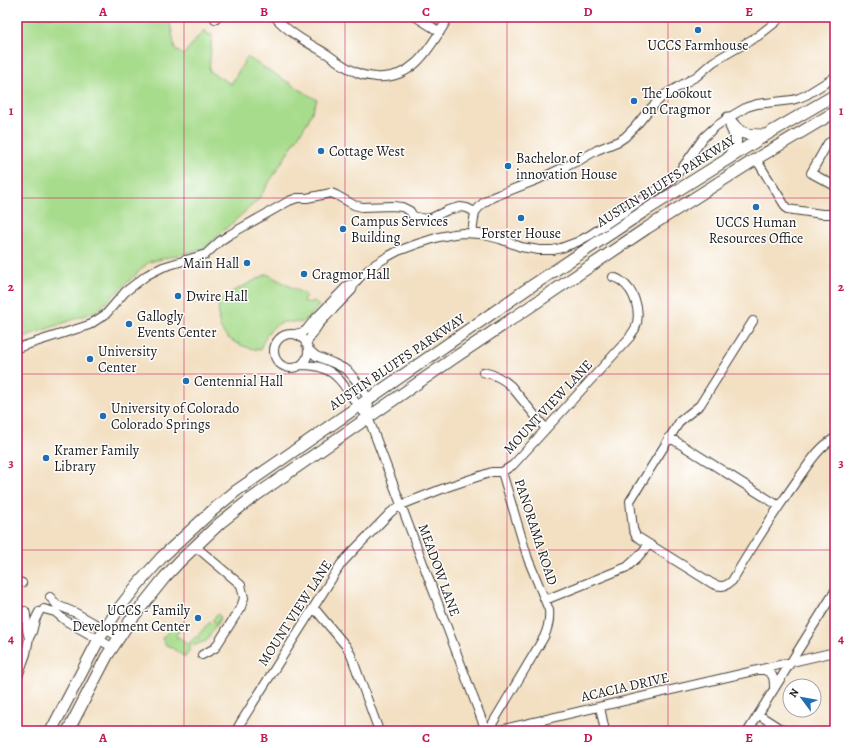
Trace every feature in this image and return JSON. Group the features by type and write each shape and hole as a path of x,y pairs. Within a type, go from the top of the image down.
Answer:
{"main road":[{"name":"AUSTIN BLUFFS PARKWAY","path":"51,731 99,639 117,611 151,569 172,547 208,514 236,492 369,398 597,242 766,135 835,95"},
{"name":"AUSTIN BLUFFS PARKWAY","path":"68,731 112,647 146,600 165,577 220,523 248,501 368,417 647,228 835,112"},
{"path":"728,118 736,128 744,134 766,135 757,151 756,160"},
{"path":"728,118 736,134 737,140 735,148 728,159"}],"street":[{"path":"275,17 289,31 349,68 362,75 376,77 397,75 414,66 427,52 449,17"},
{"path":"416,17 440,32"},
{"path":"472,233 475,212 481,204 493,197 539,179 626,137 648,111 670,92 697,76 718,58 758,36 777,21"},
{"path":"354,284 348,285 306,330 295,334 286,335 279,339 275,347 275,356 281,364 292,368 301,365 306,358 307,347 319,324 352,290 354,284 374,265 398,251 439,237 472,233 488,236 534,250 553,250 577,242 590,235 670,181 682,168 704,137 728,118 747,107 757,104 799,98 835,77"},
{"path":"835,139 828,143 811,173 835,186"},
{"path":"756,160 787,209 831,214 835,208"},
{"path":"17,348 89,325 106,314 125,292 146,276 163,267 206,254 228,235 293,199 315,197 331,193 354,205 362,207 402,207 410,211 416,218 426,219 460,207 467,208 475,212"},
{"name":"MOUNT VIEW LANE","path":"236,731 341,564 390,512 401,505 447,487 492,472 502,472 513,465 630,337 635,329 637,319 635,298 621,280 613,277"},
{"path":"753,321 700,405 680,421 669,437 630,501 633,529 636,536 713,584 726,586 732,581 779,506 815,456 824,446 835,438"},
{"path":"295,334 302,338 307,347 316,356 347,370 369,398"},
{"name":"MEADOW LANE","path":"301,365 322,367 335,375 343,383 358,406 368,417 487,731"},
{"path":"484,372 496,375 505,380 546,429"},
{"name":"MEADOW LANE","path":"368,417 369,398"},
{"path":"669,437 779,506"},
{"name":"PANORAMA ROAD","path":"487,731 548,630 550,616 549,610 528,559 502,472"},
{"path":"545,600 627,567 649,544"},
{"path":"196,546 241,585 244,598 241,607 215,648 202,655"},
{"path":"748,731 835,591"},
{"path":"50,597 57,605 76,613 119,637"},
{"path":"314,608 346,646 351,655 379,731"},
{"path":"17,679 26,654 35,620 41,610 55,612 66,621 112,647"},
{"path":"25,611 26,630 29,638"},
{"name":"ACACIA DRIVE","path":"495,731 835,652"},
{"path":"762,669 770,672 774,677 774,689"},
{"path":"600,707 605,731"},
{"path":"758,714 784,731"}],"green space":[{"path":"17,17 169,17 175,49 183,55 204,30 207,34 212,35 209,71 231,84 247,57 317,100 308,121 258,200 203,249 149,262 97,311 18,339 17,339"},
{"path":"267,274 306,295 303,301 314,301 319,306 302,322 285,322 275,326 267,334 260,350 243,346 227,337 220,327 218,304 228,294"},
{"path":"218,614 221,617 206,641 192,646 189,643 196,636 198,639 200,637 198,635 210,622 213,624 215,622 212,620"},
{"path":"176,624 180,627 176,637 179,637 191,648 185,657 166,645 162,639"}],"place":[{"name":"UCCS Farmhouse","path":"698,30"},
{"name":"The Lookout on Cragmor","path":"634,101"},
{"name":"Cottage West","path":"321,151"},
{"name":"Bachelor of innovation House","path":"508,166"},
{"name":"UCCS Human Resources Office","path":"756,207"},
{"name":"Forster House","path":"521,218"},
{"name":"Campus Services Building","path":"343,229"},
{"name":"Main Hall","path":"247,263"},
{"name":"Cragmor Hall","path":"304,274"},
{"name":"Dwire Hall","path":"178,296"},
{"name":"Gallogly Events Center","path":"129,324"},
{"name":"University Center","path":"90,359"},
{"name":"Centennial Hall","path":"186,381"},
{"name":"University of Colorado Colorado Springs","path":"103,416"},
{"name":"Kramer Family Library","path":"46,458"},
{"name":"UCCS - Family Development Center","path":"198,618"}]}
